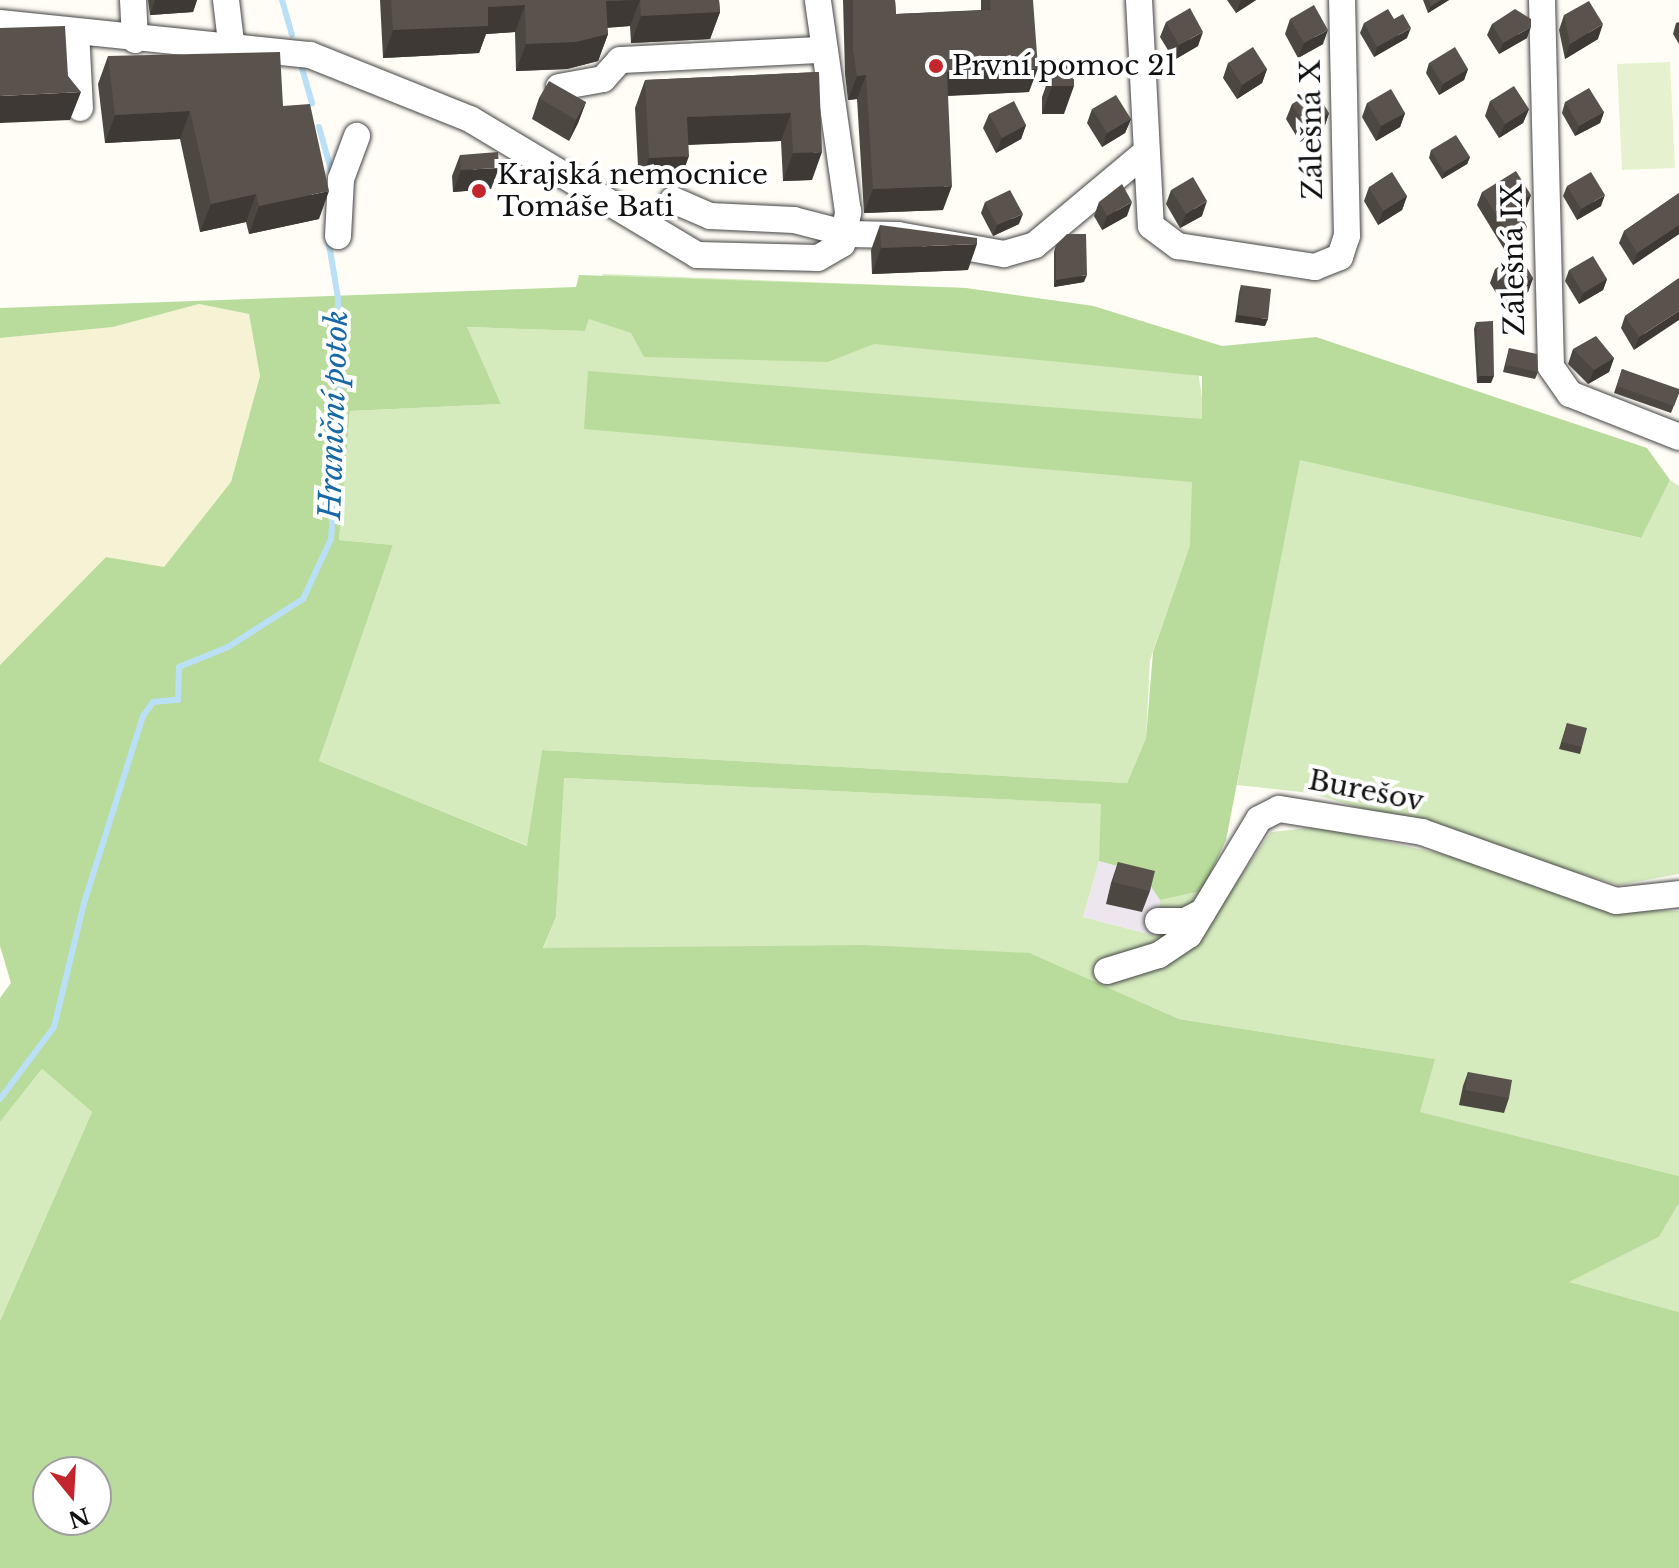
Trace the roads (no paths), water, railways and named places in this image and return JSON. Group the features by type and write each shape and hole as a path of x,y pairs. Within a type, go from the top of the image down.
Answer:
{"street":[{"path":"133,0 135,40"},
{"path":"226,0 231,42"},
{"path":"818,0 820,50 848,234"},
{"path":"673,200 710,216 794,220 848,234 898,235 963,249 1004,254 1035,245 1144,154 1139,0"},
{"name":"Zálešná X","path":"1144,154 1146,217 1168,242 1306,267 1340,257 1347,236 1342,0"},
{"name":"Zálešná IX","path":"1542,0 1551,367 1570,394 1679,437"},
{"path":"0,23 135,40 231,42 310,55 470,119 697,255 818,258 848,234"},
{"path":"76,32 80,108"},
{"path":"559,87 603,79 620,60 820,50"},
{"path":"338,236 341,179 357,136"},
{"name":"Burešov","path":"1107,971 1159,955 1189,935 1259,819 1279,809 1422,832 1616,901 1679,894"},
{"path":"1158,921 1185,921 1203,912"}],"waterway":[{"name":"Hraniční potok","path":"282,0 292,35"},
{"name":"Hraniční potok","path":"300,61 312,103"},
{"name":"Hraniční potok","path":"319,127 333,177"},
{"name":"Hraniční potok","path":"0,1099 54,1027 84,903 143,716 153,702 178,700 179,667 228,647 303,599 331,539 340,416 338,298 328,238"}],"place":[{"name":"První pomoc 21","path":"936,66"},
{"name":"Krajská nemocnice Tomáše Bati","path":"479,191"}]}
